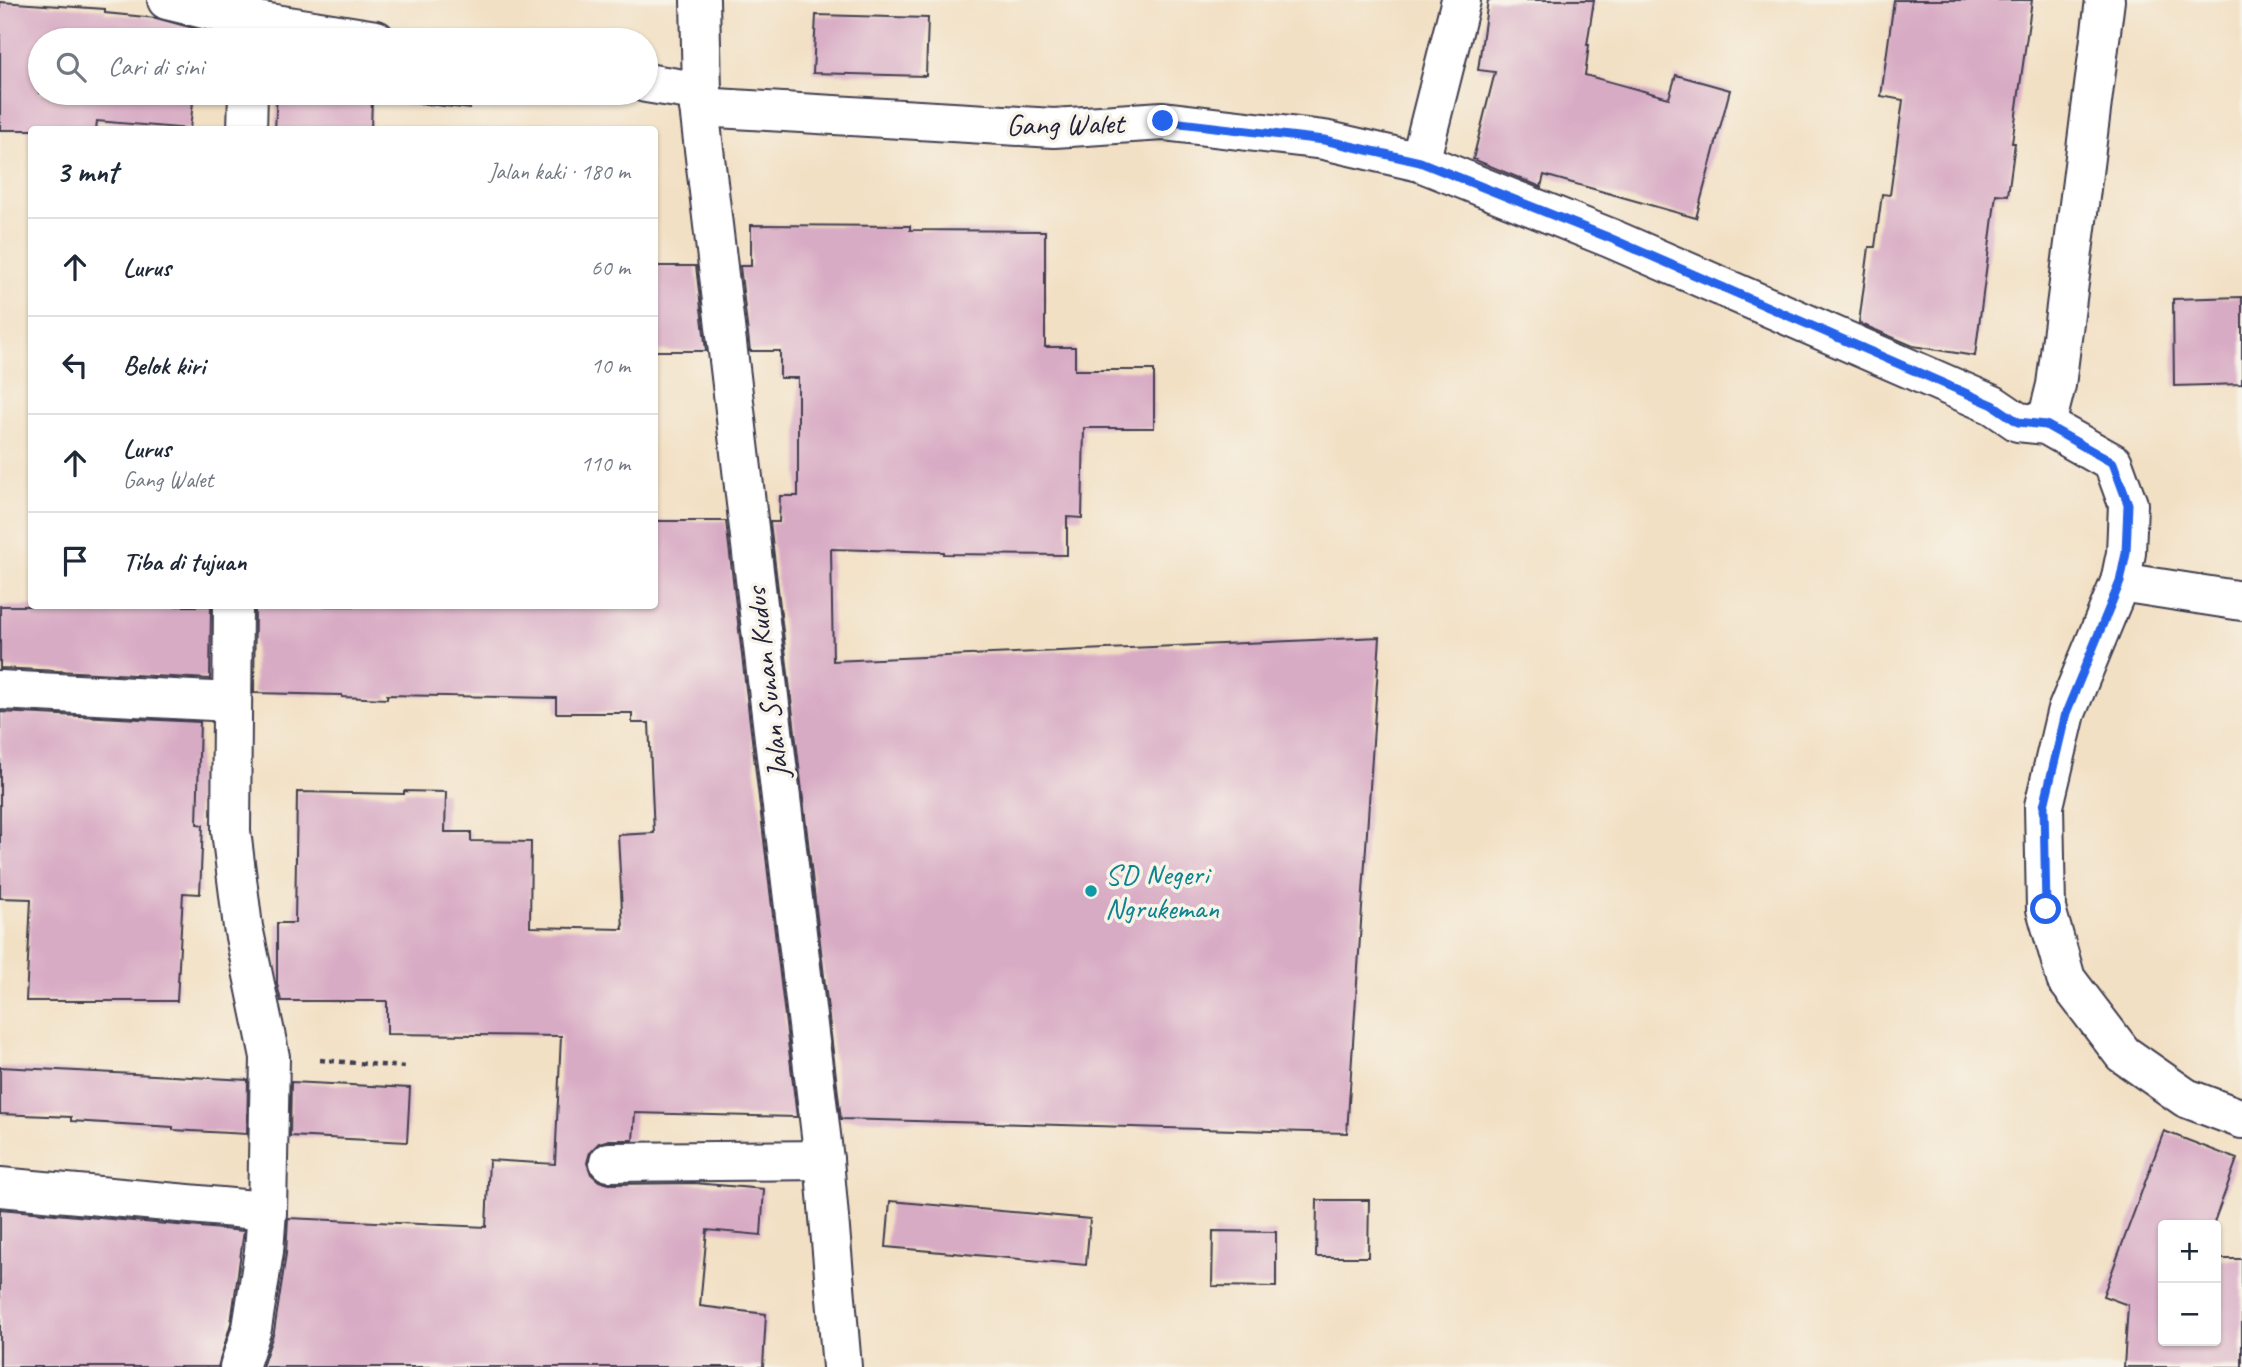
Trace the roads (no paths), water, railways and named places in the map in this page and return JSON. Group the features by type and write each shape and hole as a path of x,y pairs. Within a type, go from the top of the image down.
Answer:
{"street":[{"path":"167,0 244,28"},
{"name":"Jalan Sunan Kudus","path":"699,0 701,99 824,1160 842,1367"},
{"path":"1420,162 1461,0"},
{"path":"2046,425 2056,385 2105,0"},
{"name":"Gang Walet","path":"658,86 701,99 1054,128 1163,121 1324,140 1420,162 1635,249 1993,405 2018,422 2046,425 2113,463 2128,504 2126,553 2120,582 2066,713 2044,806 2046,909 2066,979 2123,1055 2186,1098 2242,1119"},
{"path":"247,126 248,105"},
{"path":"2120,582 2242,601"},
{"path":"233,609 230,831 243,927 270,1057 264,1251 252,1328 239,1367"},
{"path":"0,690 230,702"},
{"path":"609,1162 824,1160"},
{"path":"0,1187 267,1211"}],"place":[{"name":"SD Negeri Ngrukeman","path":"1091,891"}]}
